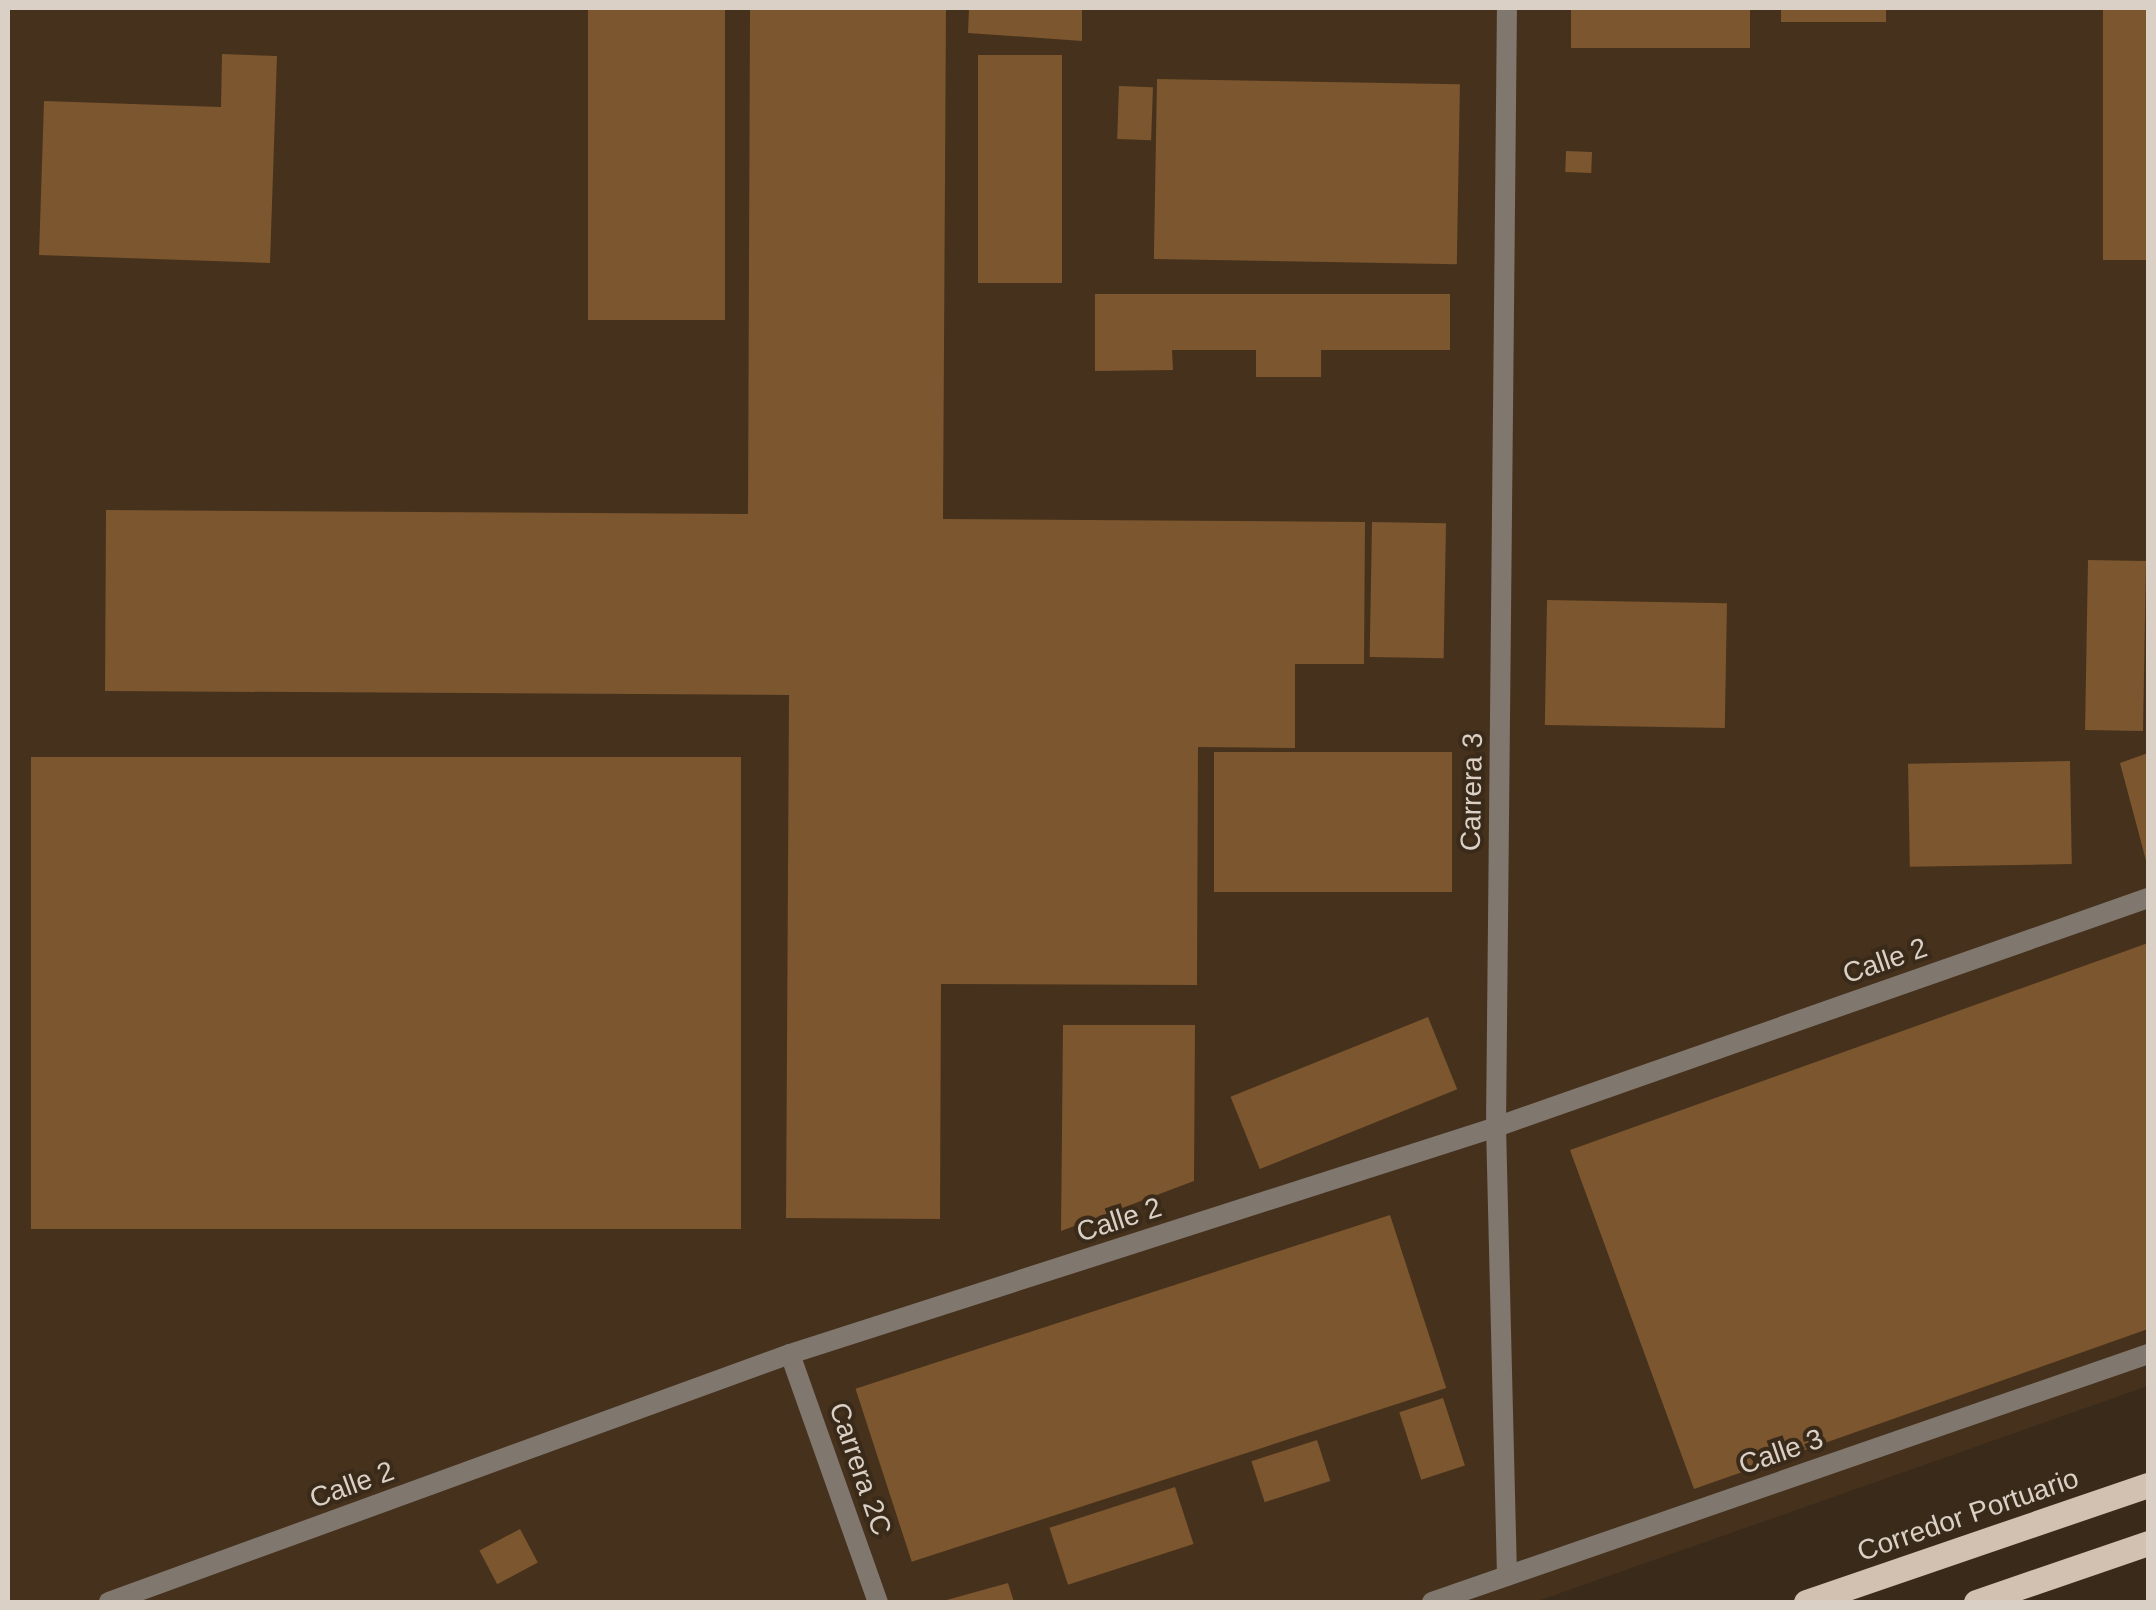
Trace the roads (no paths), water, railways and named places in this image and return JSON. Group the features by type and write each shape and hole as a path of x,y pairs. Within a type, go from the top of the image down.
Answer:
{"main road":[{"name":"Corredor Portuario","path":"1806,1602 2148,1485"},
{"path":"1976,1602 2148,1544"}],"street":[{"name":"Carrera 3","path":"1507,8 1496,1127 1507,1576"},
{"name":"Calle 2","path":"109,1602 790,1354 1496,1127 2148,898"},
{"name":"Carrera 2C","path":"790,1354 878,1602"},
{"name":"Calle 3","path":"1432,1602 2148,1354"}]}
